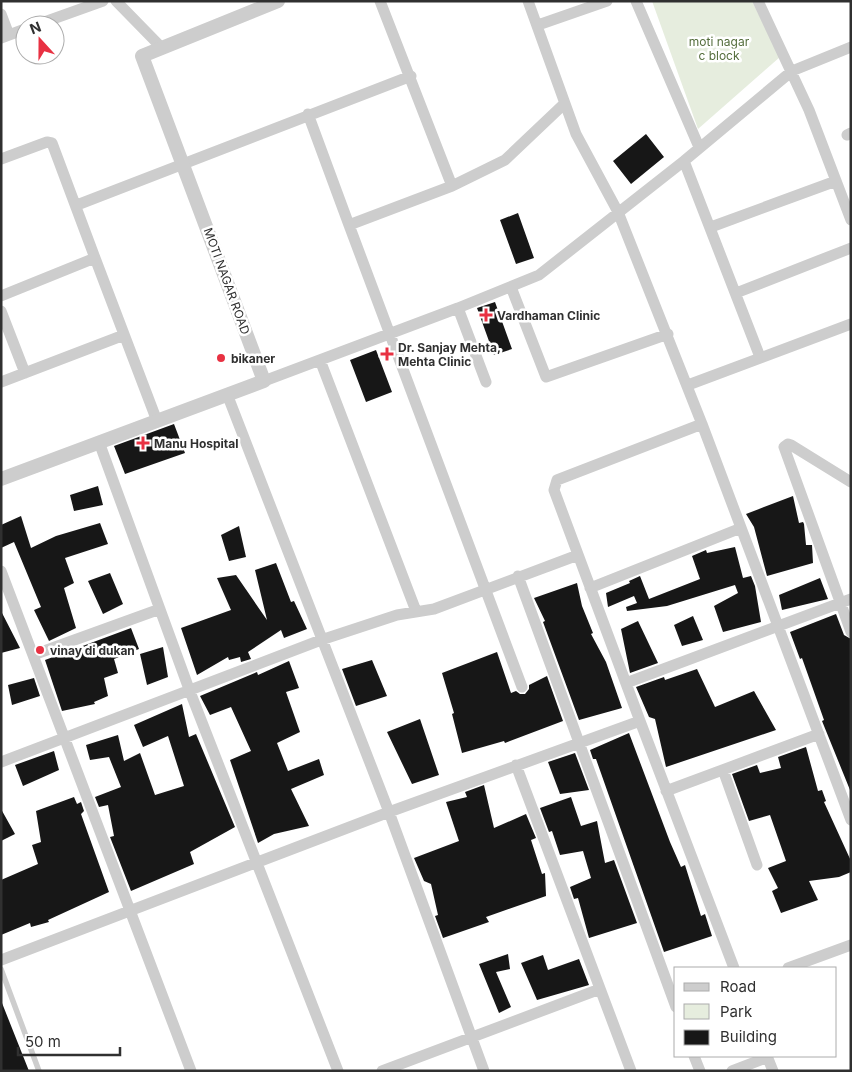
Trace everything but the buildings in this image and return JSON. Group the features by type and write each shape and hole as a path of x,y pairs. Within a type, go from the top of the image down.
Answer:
{"street":[{"path":"64,15 103,1"},
{"path":"116,1 161,47"},
{"name":"MOTI NAGAR ROAD","path":"264,381 142,56 278,1"},
{"path":"380,1 411,76 452,186"},
{"path":"528,1 576,134 618,212 668,334 851,820"},
{"path":"538,25 607,1"},
{"path":"636,1 699,147"},
{"path":"758,1 813,118 851,220"},
{"path":"1,14 5,36"},
{"path":"1,479 391,334 511,287 552,266 684,161 792,71 851,47"},
{"path":"76,205 184,165 308,114 411,76"},
{"path":"349,225 452,186 505,160 564,104"},
{"path":"308,114 522,687"},
{"path":"1,159 47,142 52,143 157,420"},
{"path":"684,161 760,357"},
{"path":"711,227 836,181"},
{"path":"736,293 851,248"},
{"path":"1,296 95,258"},
{"path":"511,287 546,377 668,334"},
{"path":"458,308 486,382"},
{"path":"1,312 25,373"},
{"path":"688,385 851,324"},
{"path":"1,382 124,335"},
{"path":"320,360 416,611"},
{"path":"227,394 389,812 484,1071"},
{"path":"702,424 557,480 554,490 734,967"},
{"path":"99,442 190,690 338,1071"},
{"path":"851,482 791,445 788,444 784,447 846,601 851,632"},
{"path":"590,588 741,528"},
{"path":"1,762 321,640 397,615 434,609 484,588 578,556"},
{"path":"1,571 128,910 191,1071"},
{"path":"518,576 674,1001"},
{"path":"626,683 846,601"},
{"path":"33,656 160,609"},
{"path":"1,960 389,812 640,721"},
{"path":"666,791 819,734"},
{"path":"516,766 631,1071"},
{"path":"723,770 757,864"},
{"path":"791,967 851,945"},
{"path":"382,1071 471,1036 600,990"},
{"path":"694,1057 700,1071"},
{"path":"732,1071 765,1057"},
{"path":"767,1057 773,1071"}],"lane":[{"path":"1,970 39,1071"}],"green space":[{"name":"moti nagar c block","path":"652,1 752,1 780,57 698,129"}],"place":[{"name":"Vardhaman Clinic","path":"486,315"},
{"name":"Dr. Sanjay Mehta, Mehta Clinic","path":"387,354"},
{"name":"bikaner","path":"221,358"},
{"name":"Manu Hospital","path":"143,443"},
{"name":"vinay di dukan","path":"40,650"}]}
